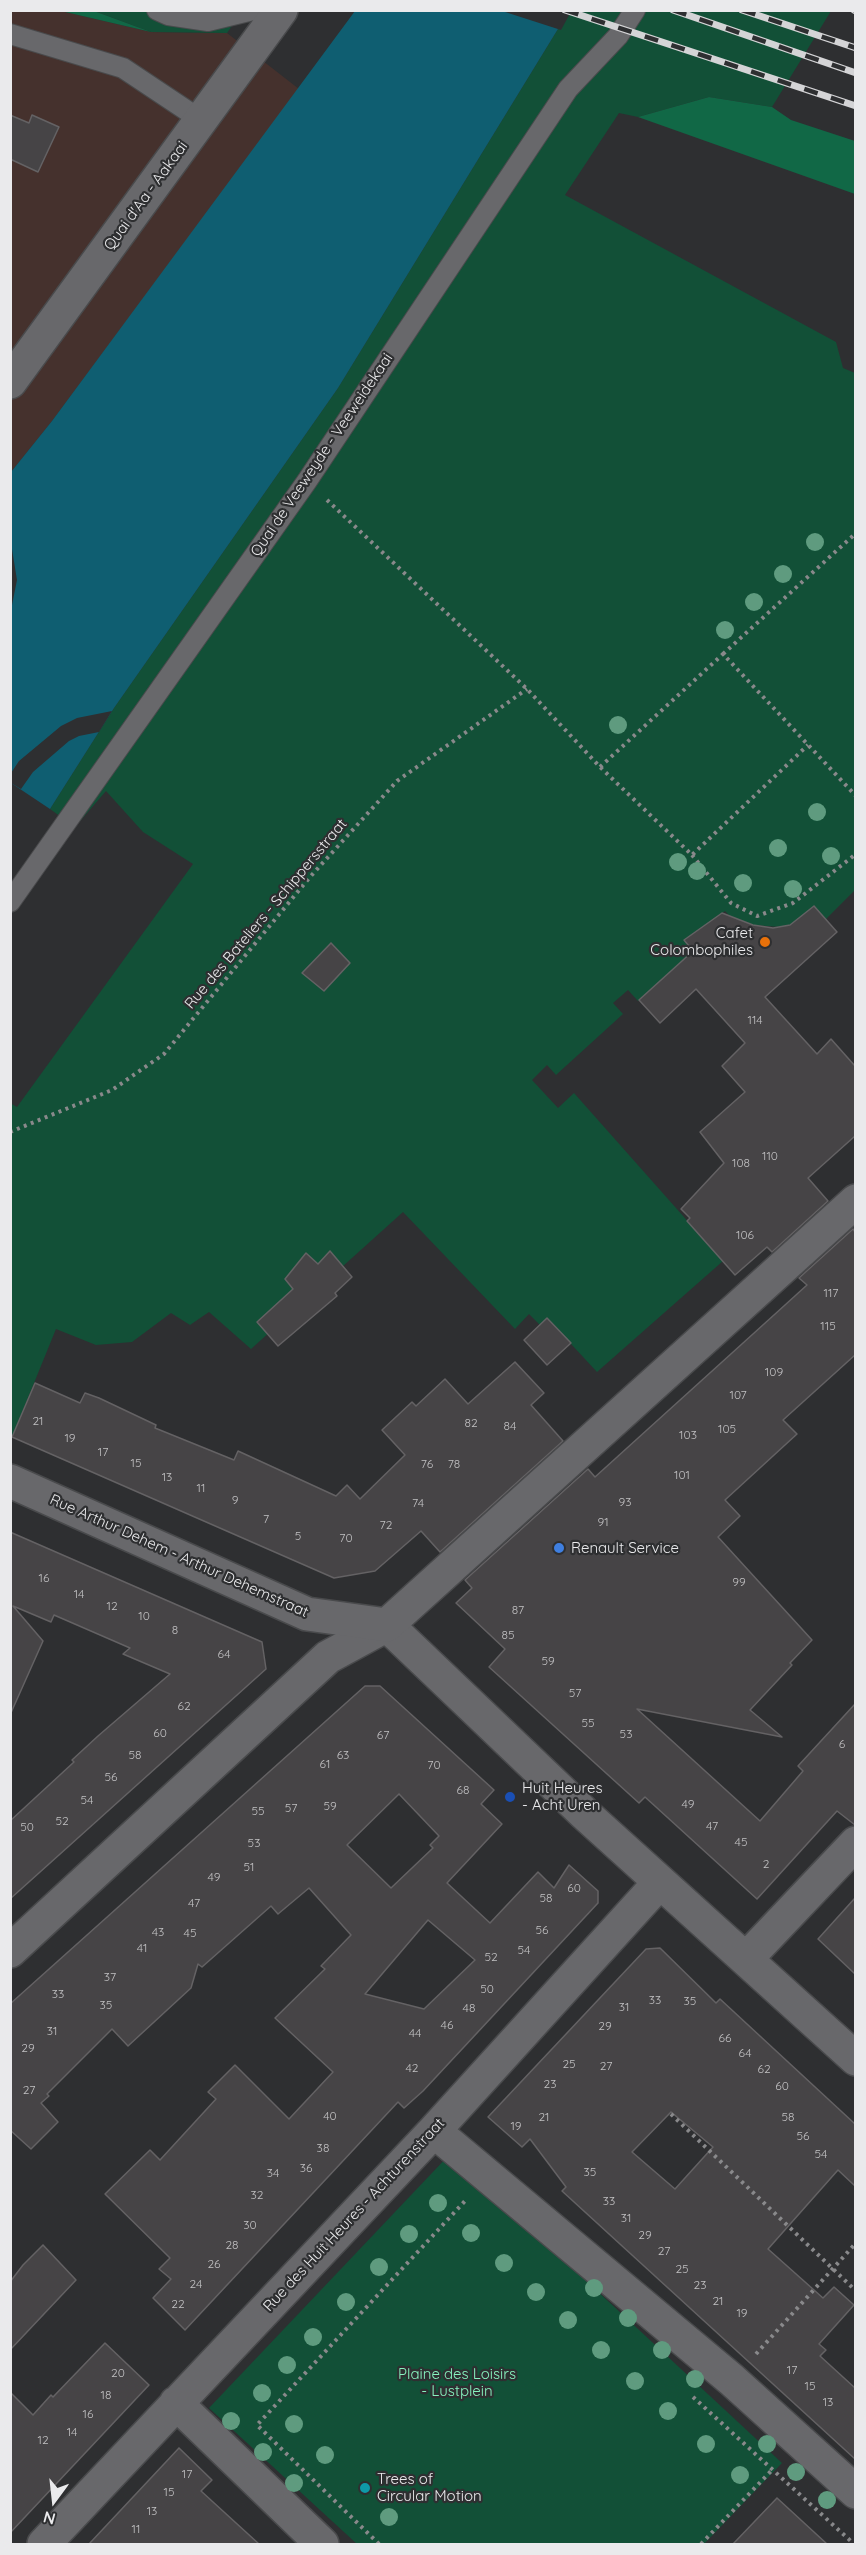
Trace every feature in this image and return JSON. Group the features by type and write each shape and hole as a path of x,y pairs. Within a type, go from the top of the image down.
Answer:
{"street":[{"name":"Quai d'Aa - Aakaai","path":"10,382 281,10"},
{"path":"10,1952 328,1657 387,1625 855,1201"},
{"name":"Rue Arthur Dehem - Arthur Dehemstraat","path":"10,1481 307,1614 387,1625"},
{"path":"387,1625 660,1882 747,1958 855,2059"},
{"path":"747,1958 855,1843"},
{"name":"Rue des Huit Heures - Achturenstraat","path":"44,2544 434,2131 660,1882"},
{"path":"434,2131 732,2380 855,2492"},
{"path":"176,2403 322,2544"}],"lane":[{"path":"157,10 168,15 208,21 253,10"},
{"name":"Quai de Veeweyde - Veeweidekaai","path":"10,902 307,481 568,89 618,36 635,10"},
{"path":"10,34 123,68 201,120"}],"path":[{"path":"307,481 527,689 600,767 692,855 731,903 757,916 793,903 855,854"},
{"path":"600,767 855,533"},
{"path":"723,654 855,796"},
{"name":"Rue des Bateliers - Schippersstraat","path":"10,1132 112,1089 164,1054 310,877 397,781 527,689"},
{"path":"692,855 808,745"},
{"path":"671,2114 855,2291"},
{"path":"379,2544 257,2425 469,2196"},
{"path":"732,2380 855,2243"},
{"path":"701,2544 800,2440"}],"shaded area":[{"path":"11,11 61,11 151,32 227,33 299,89 52,421 11,472"}],"green space":[{"path":"61,11 94,11 151,32"},
{"path":"94,11 242,11 227,33 151,32"},
{"path":"569,11 831,11 772,107 709,97 638,117 619,113 565,195 836,342 843,368 855,373 855,890 826,919 814,906 793,924 781,927 753,925 731,917 725,911 709,923 711,935 638,1001 628,990 613,1003 623,1014 556,1075 547,1065 532,1080 558,1108 574,1093 723,1261 597,1372 547,1318 540,1325 529,1314 515,1329 403,1212 251,1349 209,1312 190,1325 171,1313 132,1342 96,1345 56,1329 12,1437 10,1103 17,1107 193,864 143,832 106,791 75,827 50,809 114,708 338,388"},
{"path":"709,97 772,107 791,120 855,141 855,194 638,117"},
{"name":"Plaine des Loisirs - Lustplein","path":"450,2154 782,2463 704,2544 357,2544 209,2408"}],"water":[{"path":"355,11 569,11 338,388 114,708 50,809 11,783 11,472 52,421"}],"pier":[{"path":"502,10 572,10 561,30 502,11"},
{"path":"11,543 17,580 11,610"},
{"path":"112,711 99,732 79,736 69,741 33,772 21,789 11,783 11,773 19,761 61,726 77,718"}],"building":[{"path":"10,115 29,123 32,115 59,127 38,172 10,159"},
{"path":"814,906 837,932 765,997 817,1054 831,1039 855,1066 855,1136 808,1178 828,1201 772,1252 767,1247 735,1275 687,1221 690,1218 681,1209 724,1163 700,1132 745,1092 722,1066 745,1043 696,989 660,1023 639,1000 693,951 684,940 722,913 753,925 773,928 790,925"},
{"path":"331,943 350,963 324,991 302,973"},
{"path":"853,1229 855,1232 855,1355 783,1420 797,1434 725,1500 740,1516 718,1537 812,1640 750,1710 782,1737 637,1709 760,1821 803,1771 798,1766 855,1704 855,1825 837,1811 757,1899 645,1797 639,1803 489,1667 505,1649 456,1603 472,1588 465,1580 588,1469 595,1477 807,1285 799,1278"},
{"path":"330,1251 352,1277 335,1293 337,1296 278,1346 257,1322 293,1289 285,1279 306,1253 318,1264"},
{"path":"547,1318 571,1343 547,1365 524,1340"},
{"path":"515,1362 544,1393 531,1405 563,1441 440,1552 421,1531 375,1571 334,1578 12,1437 35,1383 80,1403 85,1393 99,1398 156,1425 155,1428 234,1460 238,1451 336,1496 347,1485 360,1499 405,1455 382,1430 412,1402 416,1406 445,1379 468,1404"},
{"path":"10,1532 262,1642 266,1669 10,1899 10,1821 74,1762 72,1760 98,1736 170,1674 123,1654 130,1648 54,1615 51,1622 13,1606 43,1641 10,1715"},
{"path":"365,1686 380,1686 494,1790 481,1804 502,1824 447,1883 490,1923 538,1872 554,1888 569,1865 598,1891 598,1903 423,2091 404,2108 398,2102 185,2330 153,2298 171,2279 159,2269 170,2258 105,2194 150,2150 160,2160 216,2099 208,2092 235,2065 289,2119 333,2072 275,2018 325,1969 321,1966 351,1935 309,1888 278,1914 271,1906 202,1967 198,1964 191,1988 128,2046 112,2029 47,2094 49,2096 41,2103 58,2122 31,2149 10,2130 10,2004","holes":["399,1794 439,1836 430,1845 433,1848 391,1888 347,1845","428,1920 475,1960 424,2009 365,1994"]},
{"path":"855,1898 855,1974 818,1939"},
{"path":"660,1948 716,2003 720,1999 855,2124 855,2186 838,2170 768,2249 823,2298 834,2287 854,2305 819,2344 826,2350 820,2356 855,2388 855,2459 562,2191 566,2187 530,2139 522,2147 488,2117 646,1949","holes":["671,2112 713,2147 675,2189 632,2152"]},
{"path":"43,2245 76,2280 10,2350 10,2282"},
{"path":"105,2343 149,2385 10,2533 10,2392 33,2415"},
{"path":"179,2448 212,2480 201,2491 259,2544 89,2544"},
{"path":"777,2498 827,2544 733,2544"}],"railway":[{"path":"565,10 856,106"},
{"path":"673,10 856,73"},
{"path":"742,10 856,48"}],"place":[{"name":"Cafet Colombophiles","path":"765,942"},
{"name":"Renault Service","path":"559,1548"},
{"name":"Huit Heures - Acht Uren","path":"510,1797"},
{"name":"Trees of Circular Motion","path":"365,2488"}]}
